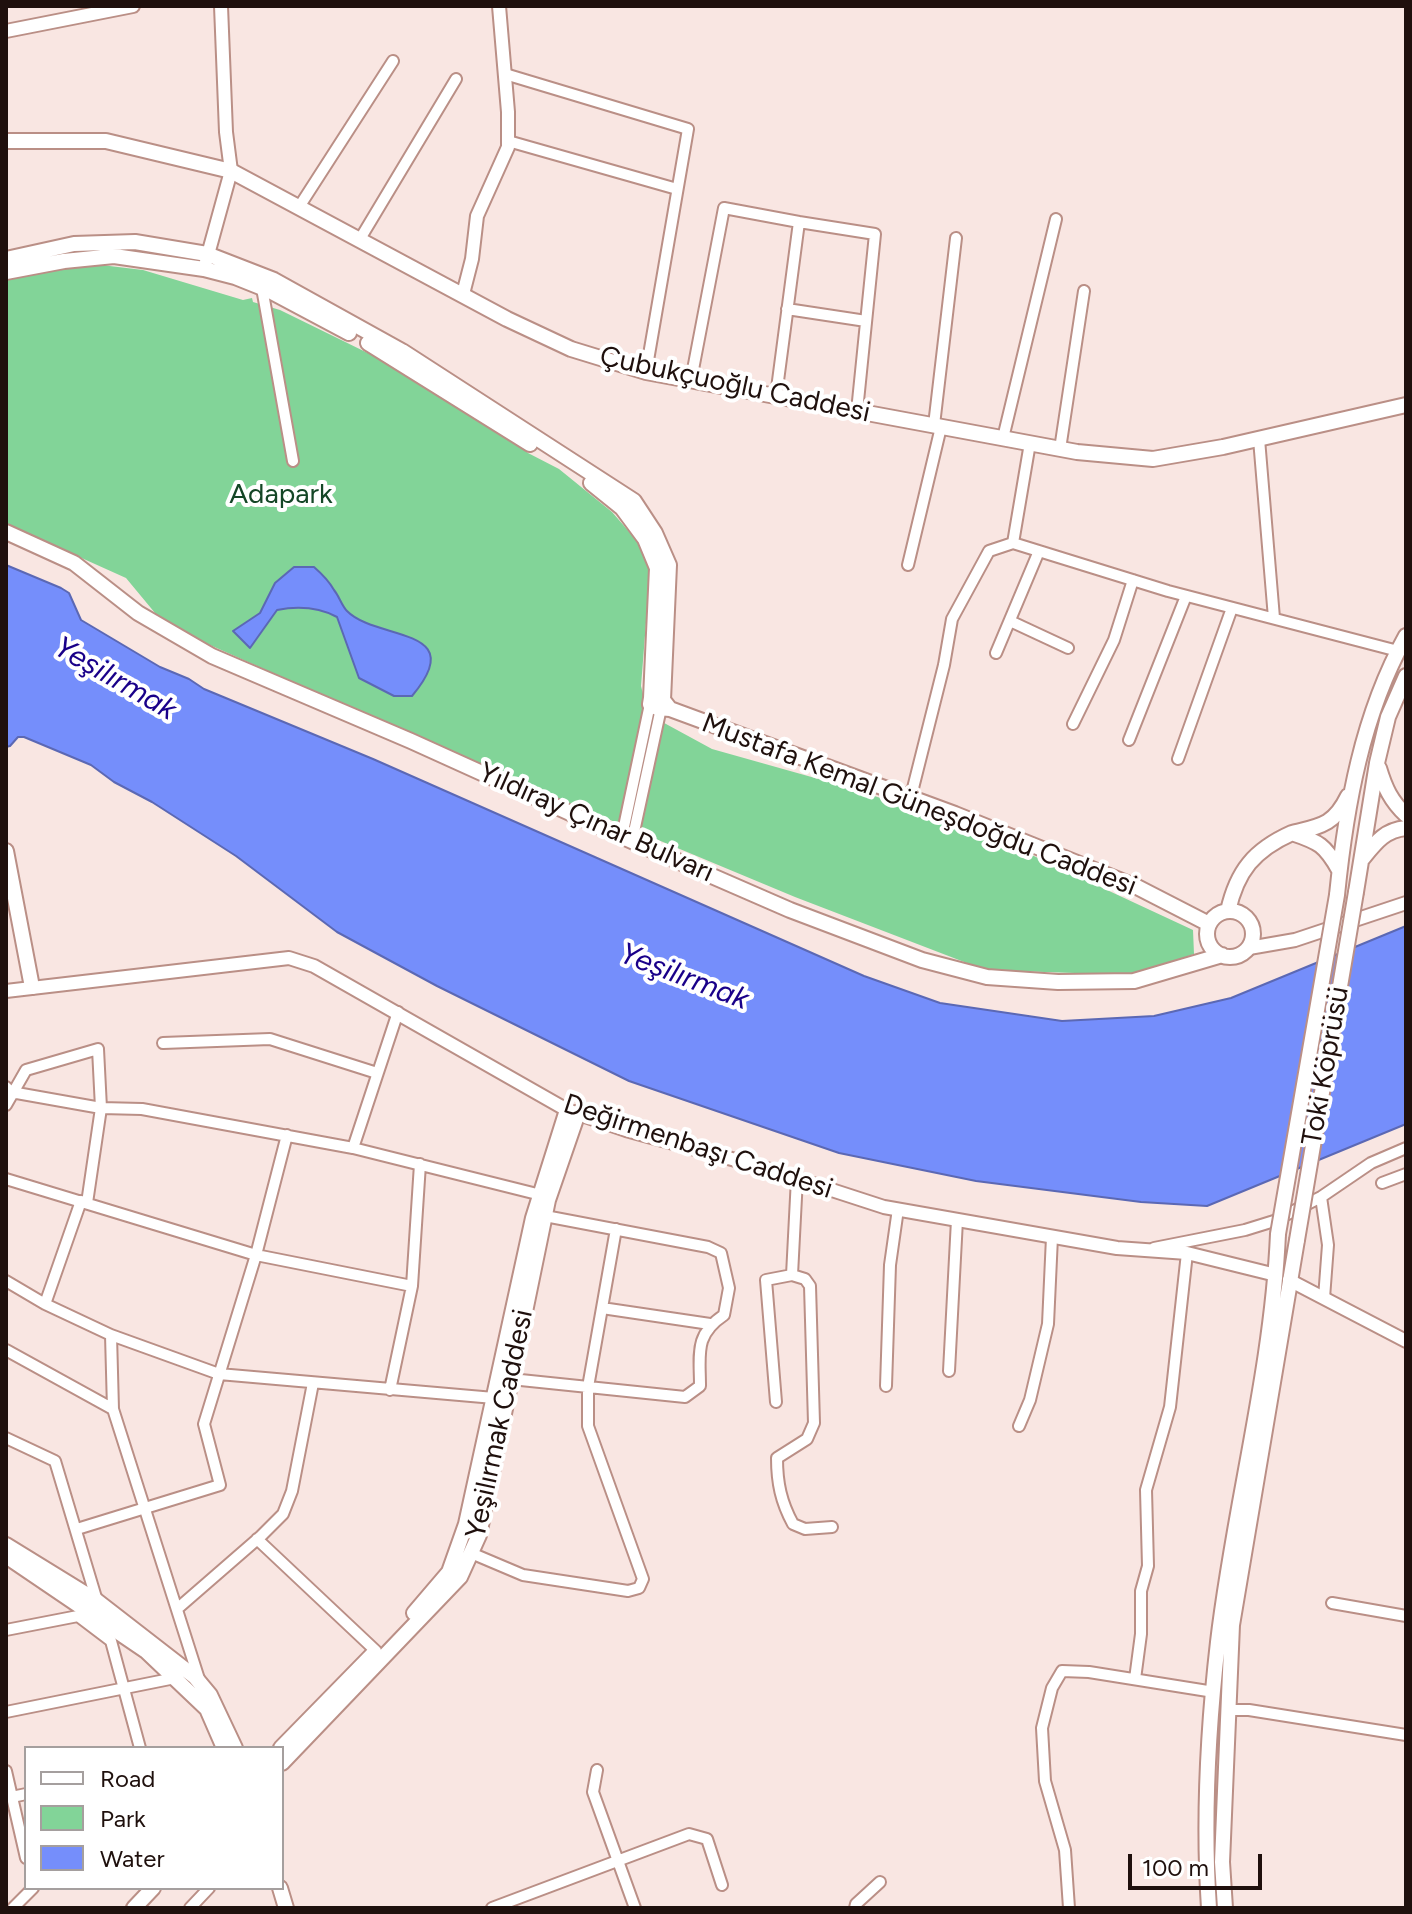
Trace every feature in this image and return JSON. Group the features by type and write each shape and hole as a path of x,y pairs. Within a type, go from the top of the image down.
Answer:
{"main road":[{"name":"Çubukçuoğlu Caddesi","path":"6,141 106,141 231,171 507,319 571,349 646,372 1060,449 1153,459 1259,439 1406,405"},
{"path":"6,259 74,244 135,242 207,254 274,280 415,366 581,474 622,508 639,530 657,568 659,704"},
{"path":"6,272 114,256 204,269 262,288 415,366"},
{"name":"Yıldıray Çınar Bulvarı","path":"6,532 74,563 138,613 212,656 398,735 790,910 922,960 987,977 1058,982 1134,981 1222,955"},
{"path":"1225,1908 1222,1862 1232,1625 1283,1278 1278,1234 1363,738 1381,685 1406,636"},
{"name":"Toki Köprüsü","path":"1283,1278 1297,1240 1377,763 1388,717 1406,676"},
{"name":"Mustafa Kemal Güneşdoğdu Caddesi","path":"659,704 911,796 1137,887 1209,924"},
{"path":"1377,763 1385,788 1394,804 1406,815"},
{"path":"1228,911 1233,887 1244,867 1273,841 1331,822 1342,809 1354,785"},
{"path":"1361,861 1384,834 1406,828"},
{"path":"1292,833 1318,842 1329,851 1339,870"},
{"path":"6,851 32,987"},
{"path":"1228,911 1243,914 1254,934 1249,948 1237,956 1222,955 1208,939 1209,924 1228,911"},
{"name":"Yeşilırmak Caddesi","path":"283,1746 449,1572 466,1524 541,1195 573,1111"},
{"name":"Yeşilırmak Caddesi","path":"284,1761 460,1577 471,1553 479,1535 545,1216 573,1111"},
{"path":"1209,1908 1209,1773 1218,1642 1283,1278"},
{"path":"6,1545 97,1601 201,1684 210,1695 234,1746"},
{"path":"6,1556 146,1651 207,1709 223,1746"},
{"path":"134,1908 151,1890"},
{"path":"147,1908 164,1890"}],"street":[{"path":"6,31 133,6"},
{"path":"204,269 231,171 226,132 221,6"},
{"path":"463,294 472,259 477,216 508,147 499,6"},
{"path":"299,207 393,61"},
{"path":"505,74 688,129 646,372"},
{"path":"360,239 456,79"},
{"path":"508,141 677,189"},
{"path":"691,380 724,208 875,234 857,411"},
{"path":"1003,438 1056,219"},
{"path":"776,396 799,222"},
{"path":"908,565 937,426 956,238"},
{"path":"262,288 293,461"},
{"path":"1060,449 1084,291"},
{"path":"787,309 866,321"},
{"path":"1259,439 1274,618"},
{"path":"1013,543 1030,443"},
{"path":"911,796 944,665 952,619 989,551 1013,543 1186,596 1398,651"},
{"path":"996,653 1039,551"},
{"path":"1073,724 1114,640 1133,580"},
{"path":"1129,740 1186,596"},
{"path":"1178,759 1232,608"},
{"path":"1010,621 1068,648"},
{"path":"627,839 659,704"},
{"path":"1249,948 1295,940 1406,903"},
{"name":"Değirmenbaşı Caddesi","path":"6,991 289,958 314,966 573,1111 626,1130 898,1209 1140,1251 1187,1253 1283,1278 1406,1341"},
{"path":"353,1148 398,1012"},
{"path":"163,1043 270,1039 377,1073"},
{"path":"6,1105 8,1090 26,1070 98,1049 101,1108 84,1202 45,1304"},
{"path":"8,1090 101,1108 142,1109 353,1148 541,1195"},
{"path":"77,1529 220,1485 204,1424 256,1255 287,1135"},
{"path":"1140,1251 1245,1230 1274,1221 1321,1197 1371,1163 1406,1148"},
{"path":"390,1390 412,1286 420,1164"},
{"path":"1382,1183 1406,1174"},
{"path":"792,1275 797,1178"},
{"path":"6,1179 256,1255 412,1286"},
{"path":"1321,1197 1328,1245 1324,1298"},
{"path":"886,1386 890,1265 898,1209"},
{"path":"511,1379 685,1397 700,1386 701,1339 710,1324 724,1315 729,1288 721,1253 708,1247 545,1216"},
{"path":"949,1371 957,1220"},
{"path":"471,1553 523,1575 628,1591 639,1588 643,1579 588,1426 588,1387 616,1229"},
{"path":"1019,1426 1030,1400 1048,1324 1052,1237"},
{"path":"1135,1679 1141,1634 1141,1591 1148,1566 1146,1490 1170,1407 1187,1253"},
{"path":"776,1402 766,1280 792,1275 805,1279 810,1286 814,1423 807,1439 777,1458 777,1481 782,1505 793,1524 805,1529 832,1527"},
{"path":"6,1281 45,1304 111,1335 219,1374 494,1398"},
{"path":"602,1308 710,1324"},
{"path":"111,1335 113,1409 201,1684"},
{"path":"6,1350 113,1409"},
{"path":"177,1609 283,1514 292,1491 313,1383"},
{"path":"6,1438 55,1461 97,1601"},
{"path":"257,1539 376,1651"},
{"path":"1332,1603 1406,1616"},
{"path":"6,1630 78,1616 111,1641 139,1746"},
{"path":"1069,1908 1065,1850 1045,1781 1042,1728 1052,1688 1062,1671 1214,1692"},
{"path":"6,1712 175,1678"},
{"path":"1227,1710 1249,1710 1406,1735"},
{"path":"597,1770 593,1792 635,1908"},
{"path":"6,1771 24,1849"},
{"path":"12,1797 24,1794"},
{"path":"492,1908 517,1904 689,1834 707,1839 722,1885"},
{"path":"855,1908 880,1882"},
{"path":"13,1908 31,1890"},
{"path":"190,1908 207,1890"}],"green space":[{"name":"Adapark","path":"93,264 143,270 243,300 252,298 253,302 280,310 431,384 528,453 559,469 612,512 638,542 650,572 641,686 645,702 655,718 712,749 847,787 978,830 1193,930 1194,954 1134,975 985,970 795,897 495,772 165,625 126,578 6,524 6,280"}],"water":[{"name":"Yeşilırmak","path":"6,565 69,593 81,620 204,689 373,759 864,976 940,1003 1062,1021 1154,1016 1231,998 1406,926 1406,1124 1207,1206 1141,1202 976,1181 839,1153 629,1081 437,986 337,932 236,856 91,765 24,737 18,737 6,747"},
{"path":"294,567 314,567 330,584 347,611 361,620 412,638 425,646 431,657 427,673 412,696 394,696 359,678 337,617 323,611 308,608 277,610 250,648 233,631 260,613 275,583"}]}
